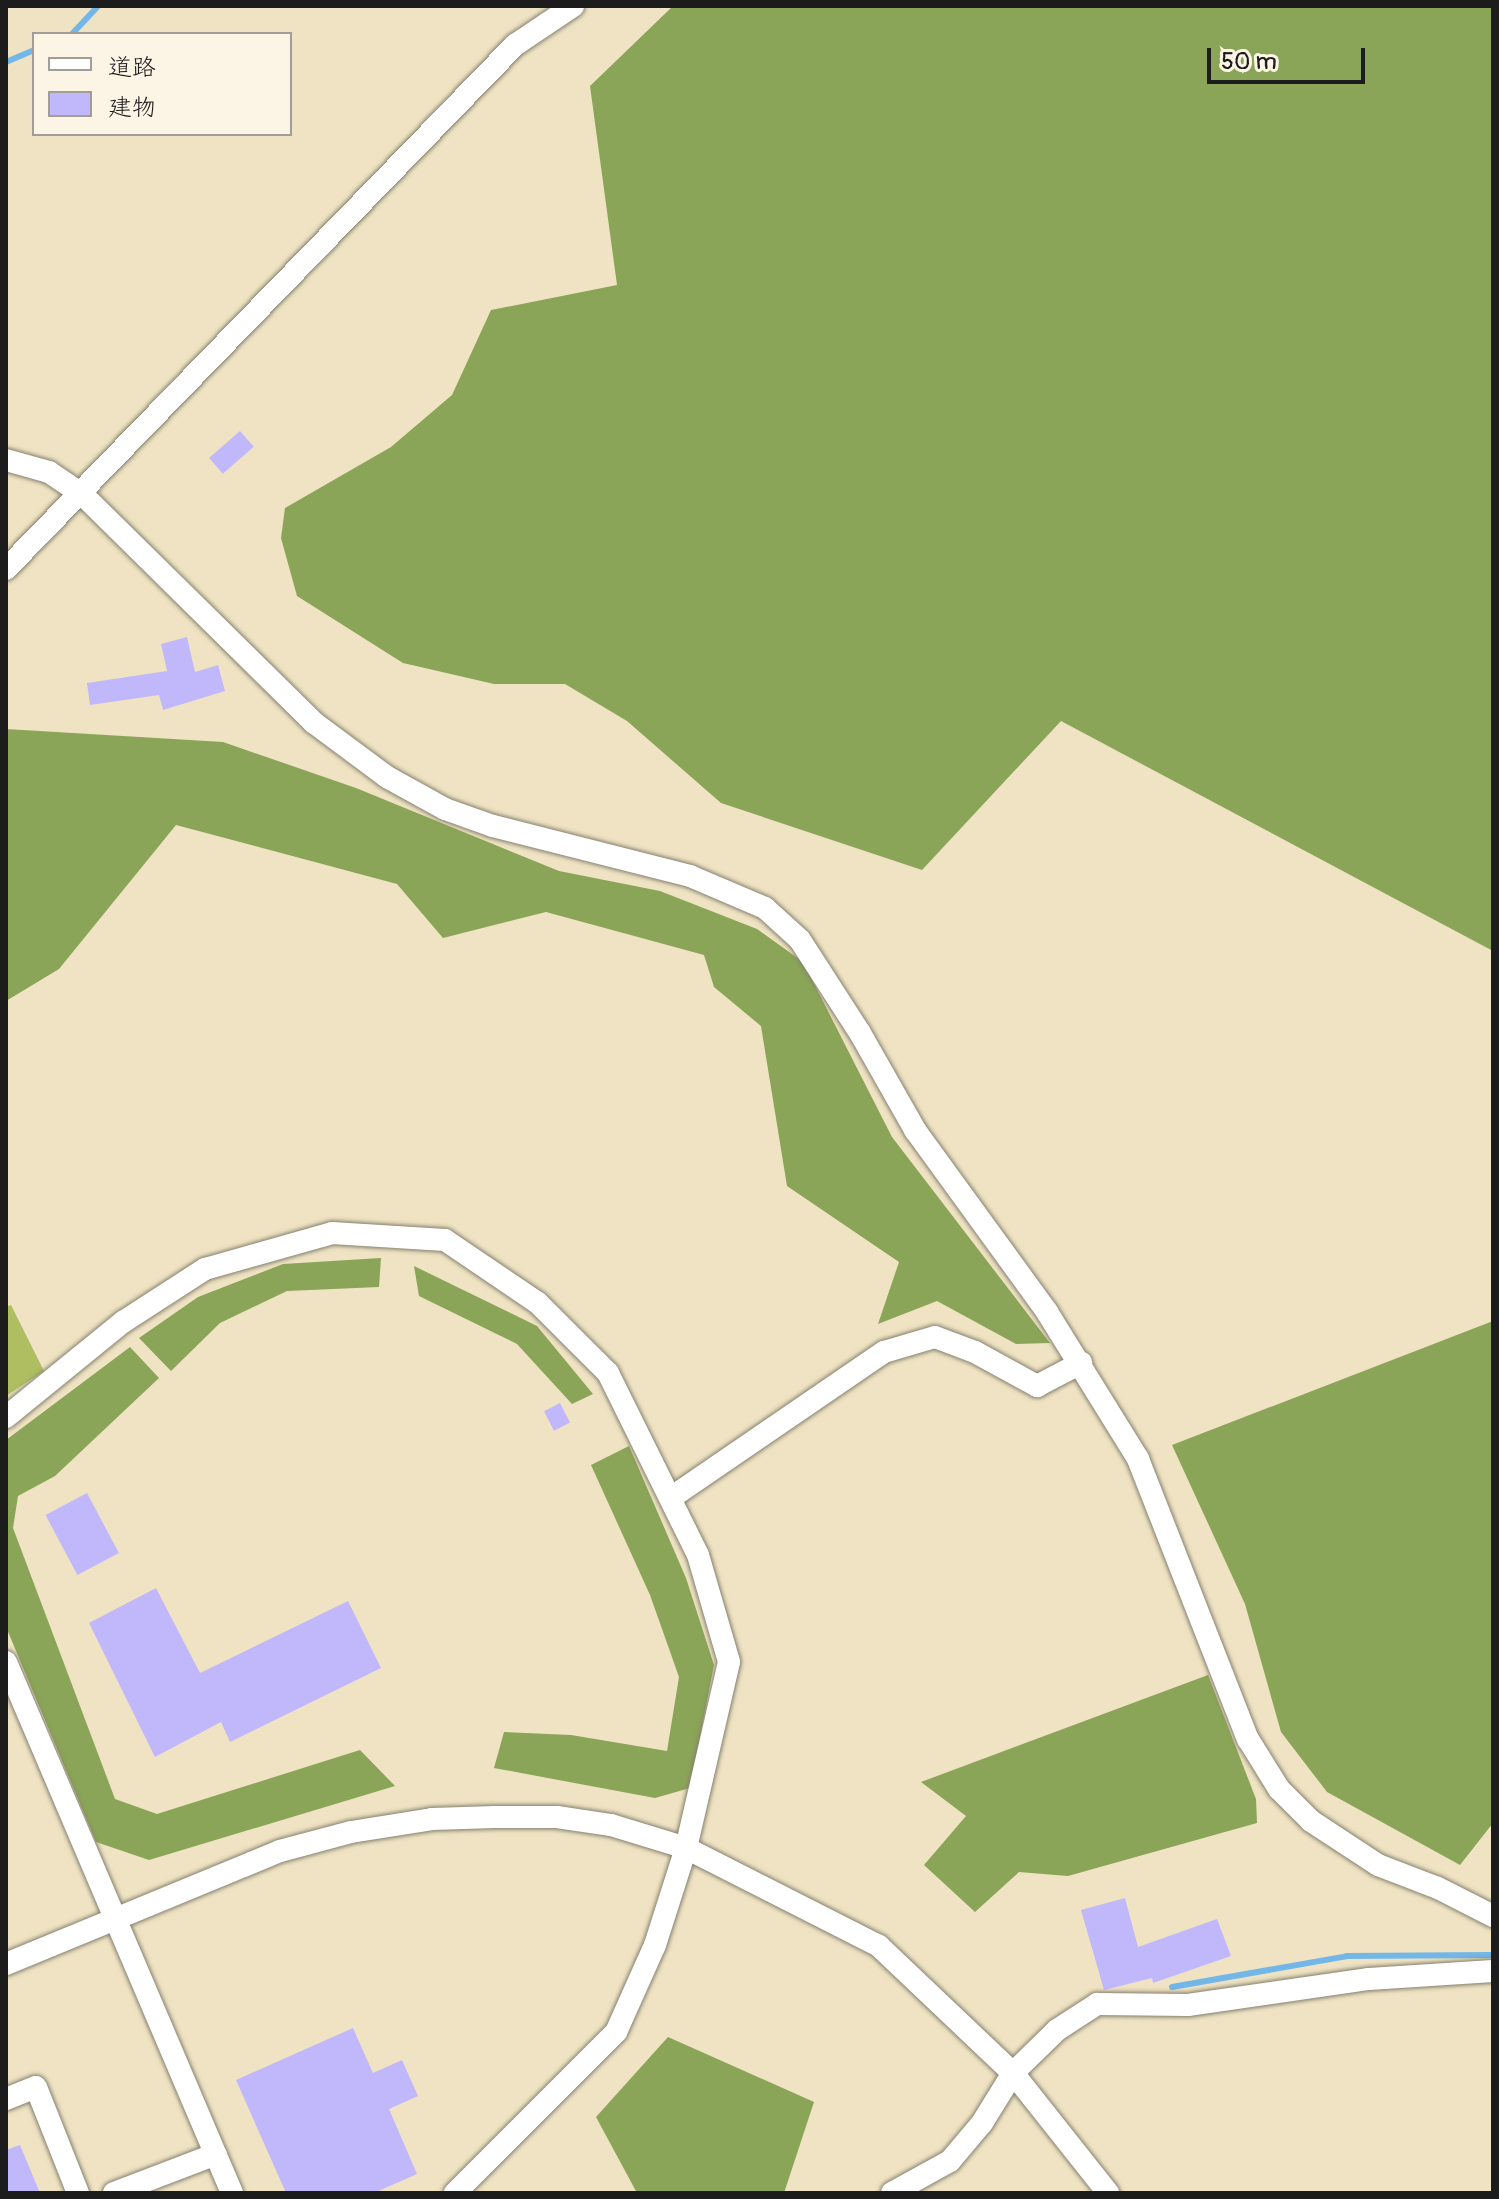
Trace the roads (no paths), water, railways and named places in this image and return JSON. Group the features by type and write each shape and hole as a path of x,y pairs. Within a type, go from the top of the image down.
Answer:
{"street":[{"path":"6,569 515,45 573,6"},
{"path":"6,460 49,472 82,494 313,722 387,777 445,809 493,826 690,876 765,908 800,940 915,1130 1081,1363 1138,1459 1248,1739 1279,1789 1311,1821 1378,1865 1438,1888 1493,1916"},
{"path":"6,1417 123,1322 205,1269 332,1233 445,1240 538,1303 608,1373 672,1497 698,1555 729,1662 686,1848 655,1945 616,2032 455,2193"},
{"path":"672,1497 884,1352 935,1337 975,1352 1037,1386 1081,1363"},
{"path":"6,1662 232,2193"},
{"path":"6,1964 280,1851 351,1832 432,1819 557,1817 611,1825 686,1848 879,1946 1013,2073 1108,2193"},
{"path":"892,2193 950,2161 982,2123 1013,2073 1057,2030 1097,2004 1188,2005 1369,1979 1493,1971"},
{"path":"6,2099 36,2087 78,2193"},
{"path":"114,2193 216,2154"}],"waterway":[{"path":"74,32 98,6"},
{"path":"6,62 32,51"},
{"path":"1172,1987 1347,1956 1493,1955"}]}
